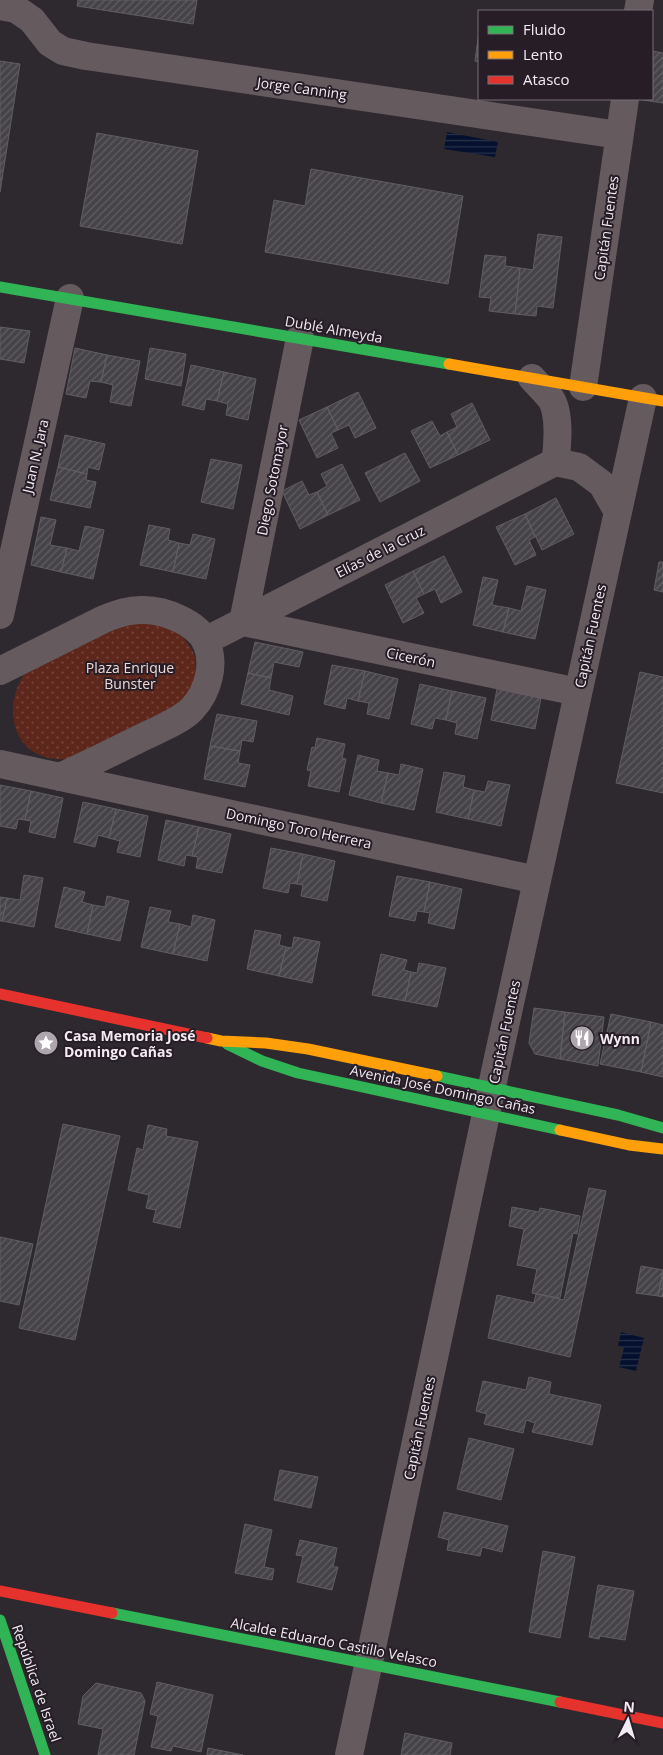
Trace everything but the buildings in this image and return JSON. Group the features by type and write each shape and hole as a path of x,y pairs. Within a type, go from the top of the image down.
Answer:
{"main road":[{"name":"Dublé Almeyda","path":"0,287 653,399"},
{"name":"Avenida José Domingo Cañas","path":"0,994 221,1041 266,1043 308,1049 618,1115 663,1128"},
{"name":"Avenida José Domingo Cañas","path":"221,1041 263,1063 289,1070 486,1115 629,1145 663,1149"},
{"name":"Alcalde Eduardo Castillo Velasco","path":"0,1591 663,1722"},
{"name":"República de Israel","path":"0,1620 45,1755"}],"street":[{"name":"Jorge Canning","path":"0,6 16,9 32,20 50,43 63,51 86,56 619,135"},
{"name":"Capitán Fuentes","path":"583,387 625,100"},
{"name":"Juan N. Jara","path":"0,615 70,298"},
{"name":"Diego Sotomayor","path":"243,622 300,338"},
{"path":"532,378 551,400 554,409 558,443 555,462 579,466 602,484 618,512"},
{"name":"Capitán Fuentes","path":"349,1755 492,1087 618,512 653,399"},
{"name":"Elías de la Cruz","path":"205,641 555,462"},
{"path":"0,671 104,619 132,610 146,609 171,615 189,625 205,641 210,652 208,681 204,692 191,710 168,725 60,777 0,764"},
{"name":"Cicerón","path":"243,622 578,692"},
{"name":"Domingo Toro Herrera","path":"60,777 537,880"}],"green space":[{"name":"Plaza Enrique Bunster","path":"138,622 163,625 183,637 195,657 196,673 192,689 176,708 67,759 50,758 35,753 17,733 14,719 13,704 24,674 111,629"}],"water":[{"path":"447,132 498,142 495,157 444,149"},
{"path":"621,1332 644,1338 636,1371 619,1367 624,1348 618,1346"}],"traffic: fast":[{"path":"0,287 449,364"},
{"path":"227,1044 262,1061 298,1073 560,1130"},
{"path":"437,1076 618,1115 663,1128"},
{"path":"112,1613 560,1702"},
{"path":"0,1620 45,1755"}],"traffic: slow":[{"path":"449,364 663,401"},
{"path":"207,1038 308,1049 437,1076"},
{"path":"560,1130 629,1145 663,1149"}],"traffic: jam":[{"path":"0,994 207,1038"},
{"path":"0,1591 112,1613"},
{"path":"560,1702 663,1723"}],"place":[{"name":"Wynn","path":"582,1038"},
{"name":"Casa Memoria José Domingo Cañas","path":"46,1043"}]}
